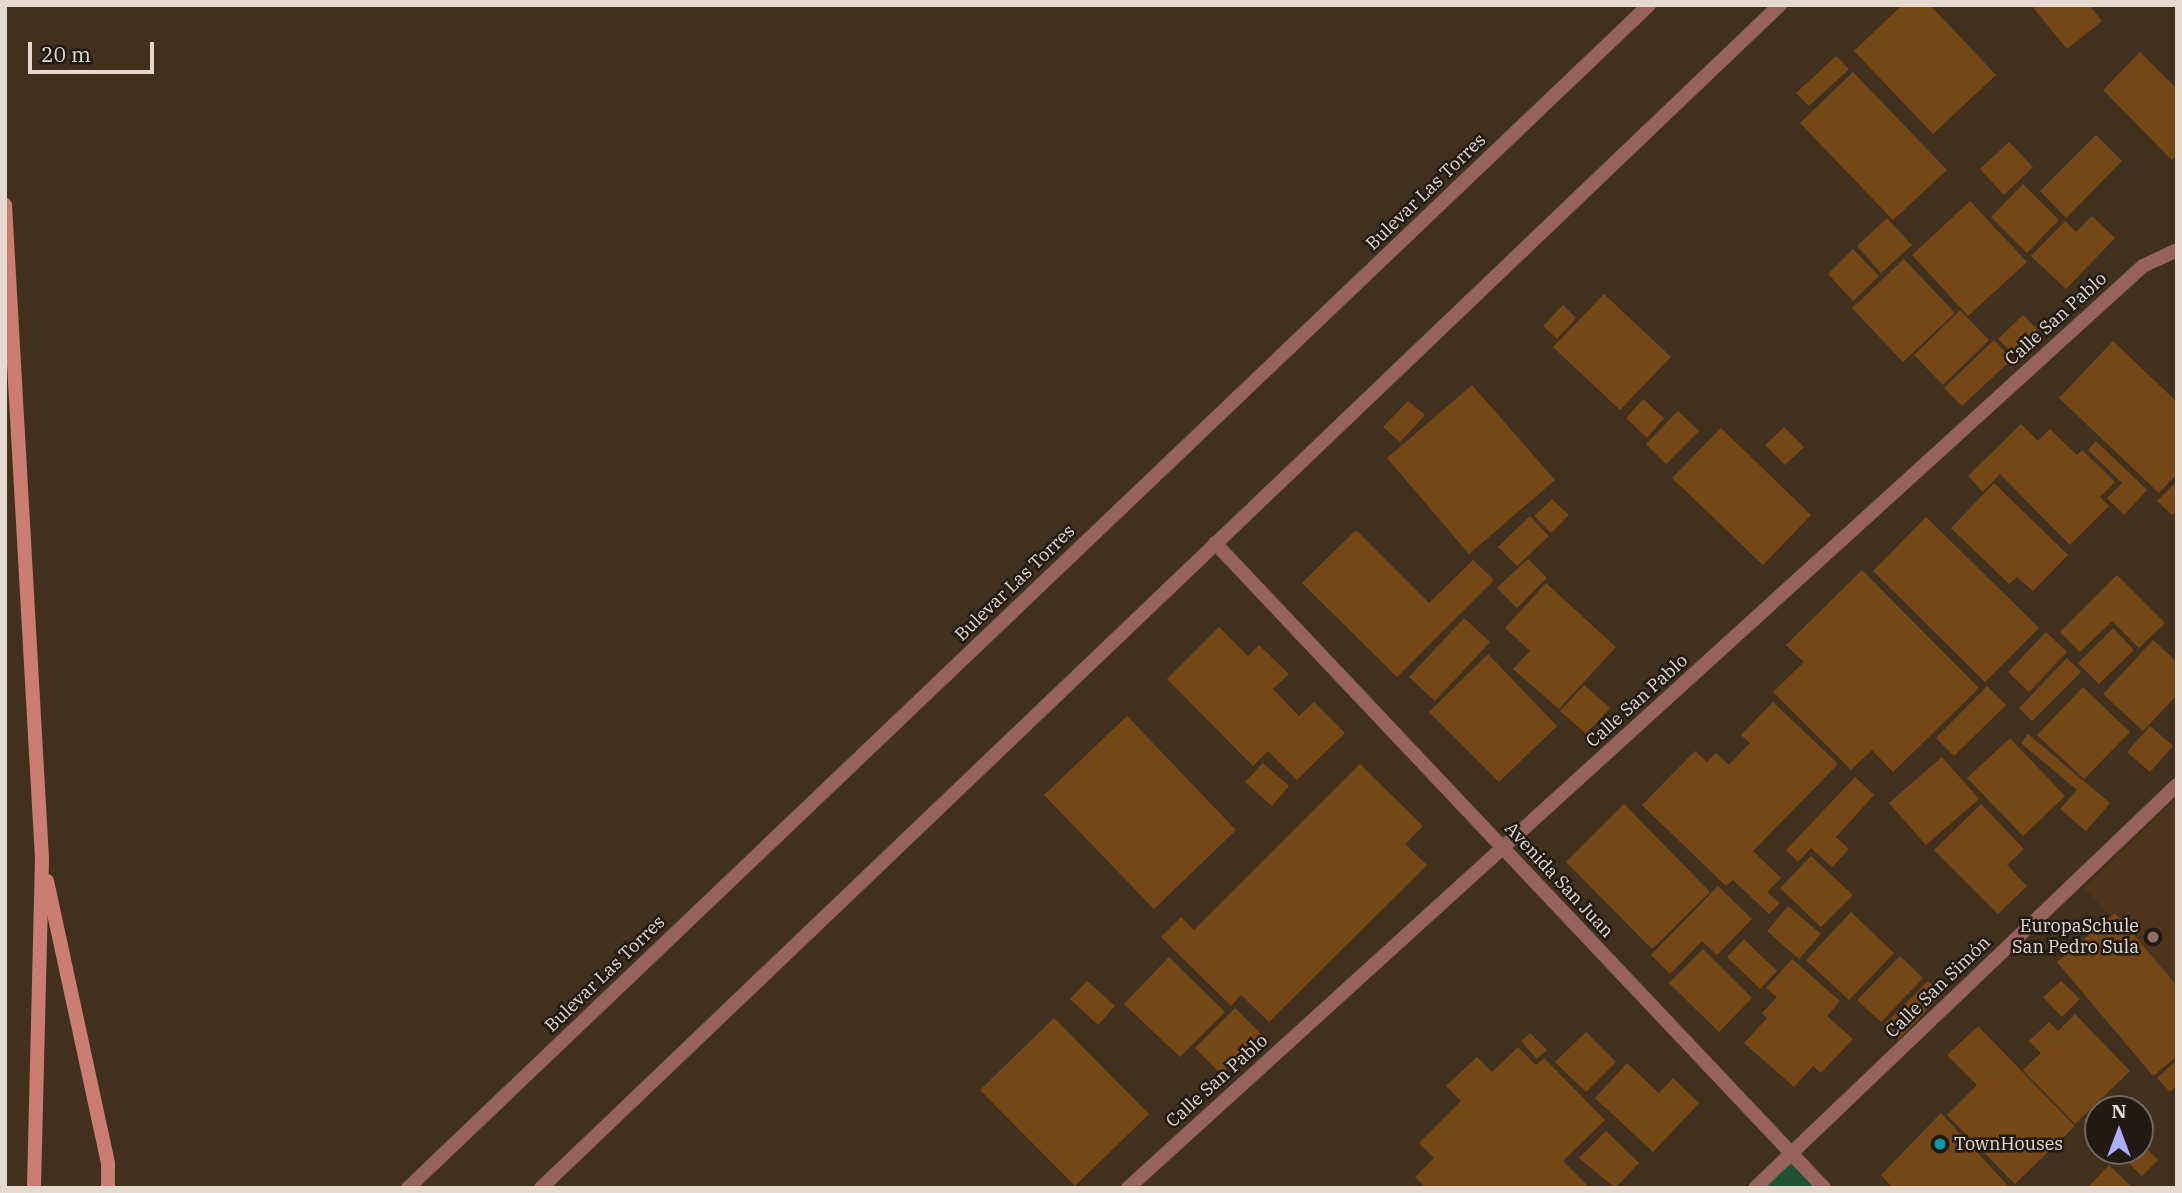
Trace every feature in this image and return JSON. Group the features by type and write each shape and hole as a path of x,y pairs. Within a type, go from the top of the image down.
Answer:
{"main road":[{"path":"5,205 42,859 34,1188"},
{"path":"42,859 108,1164 107,1188"}],"street":[{"name":"Bulevar Las Torres","path":"408,1188 1649,5"},
{"path":"541,1188 1780,5"},
{"name":"Calle San Pablo","path":"1128,1188 2143,266 2177,250"},
{"name":"Avenida San Juan","path":"1215,542 1824,1188"},
{"name":"Calle San Simón","path":"1755,1188 2177,785"}],"shaded area":[{"name":"EuropaSchule San Pedro Sula","path":"2177,798 2177,985 2084,888"}],"green space":[{"path":"1792,1162 1822,1188 1764,1188"}],"building":[{"path":"1902,5 1930,5 1996,75 1933,134 1854,51"},
{"path":"2031,5 2089,5 2102,21 2067,49"},
{"path":"2140,52 2177,89 2177,155 2172,160 2103,90"},
{"path":"1836,56 1849,69 1809,106 1796,93"},
{"path":"1853,72 1947,170 1893,220 1800,123"},
{"path":"2096,135 2122,161 2066,218 2040,191"},
{"path":"2009,142 2033,167 2004,195 1980,169"},
{"path":"2023,184 2059,220 2027,253 1991,217"},
{"path":"1970,201 2027,262 1968,316 1912,255"},
{"path":"2092,216 2115,238 2066,289 2031,256 2065,221 2076,232"},
{"path":"1887,218 1912,245 1881,273 1857,246"},
{"path":"1853,249 1879,276 1853,301 1828,274"},
{"path":"1904,259 1955,313 1903,362 1852,308"},
{"path":"1604,294 1671,357 1620,410 1553,347"},
{"path":"1563,305 1576,318 1557,339 1543,326"},
{"path":"1960,310 1989,340 1943,385 1914,355"},
{"path":"2023,315 2038,330 2014,355 1998,339"},
{"path":"1994,340 2012,359 1962,406 1944,388"},
{"path":"2113,341 2177,402 2177,474 2159,493 2059,398"},
{"path":"1472,385 1555,480 1469,554 1387,458"},
{"path":"1643,399 1664,418 1647,438 1626,418"},
{"path":"1408,401 1425,415 1400,442 1383,427"},
{"path":"1678,411 1699,431 1666,464 1646,444"},
{"path":"2021,424 2038,441 2050,429 2077,455 2082,450 2115,482 2100,497 2109,506 2070,545 2000,474 1983,492 1968,476"},
{"path":"1784,427 1804,447 1785,465 1765,445"},
{"path":"1721,428 1811,515 1763,565 1672,478"},
{"path":"2096,441 2147,490 2124,515 2107,498 2122,483 2088,450"},
{"path":"2177,481 2177,511 2172,515 2157,501"},
{"path":"1994,483 2068,555 2033,591 2017,577 2009,584 1951,528"},
{"path":"1552,499 1569,515 1551,533 1534,516"},
{"path":"1530,516 1549,536 1517,566 1498,547"},
{"path":"1926,517 2039,628 1985,682 1873,571"},
{"path":"1356,530 1429,603 1473,560 1494,580 1397,677 1302,583"},
{"path":"1528,559 1547,578 1517,608 1497,588"},
{"path":"1862,570 1979,688 1893,772 1872,750 1851,770 1773,692 1804,662 1786,645"},
{"path":"2117,575 2165,623 2139,648 2112,621 2080,652 2060,632"},
{"path":"1546,583 1616,647 1559,709 1513,669 1530,651 1505,628"},
{"path":"1464,618 1490,642 1435,701 1409,677"},
{"path":"1219,627 1248,656 1259,645 1289,674 1273,689 1299,716 1314,702 1345,733 1297,780 1268,751 1253,766 1167,679"},
{"path":"2113,628 2134,650 2099,684 2078,663"},
{"path":"2046,632 2067,652 2029,692 2008,672"},
{"path":"2153,640 2177,662 2177,695 2143,731 2103,694"},
{"path":"1488,654 1557,726 1499,782 1429,712"},
{"path":"2067,658 2081,672 2032,721 2019,708"},
{"path":"1584,685 1610,708 1586,734 1560,711"},
{"path":"1987,686 2006,705 1954,756 1936,738"},
{"path":"2083,687 2130,732 2084,779 2037,735"},
{"path":"1773,702 1838,764 1753,851 1781,878 1767,892 1780,903 1769,914 1733,880 1726,886 1642,805 1695,751 1707,762 1716,753 1729,765 1750,743 1741,735"},
{"path":"1127,716 1236,830 1154,909 1044,795"},
{"path":"2150,726 2173,746 2150,772 2127,752"},
{"path":"2028,734 2110,803 2086,831 2060,809 2077,790 2021,743"},
{"path":"2010,738 2065,796 2023,836 1967,778"},
{"path":"1942,757 1979,799 1926,845 1889,803"},
{"path":"1263,763 1289,786 1272,806 1245,782"},
{"path":"1360,764 1423,826 1405,844 1427,865 1269,1022 1241,995 1231,1006 1161,937 1181,917 1194,930"},
{"path":"1855,777 1874,795 1836,837 1849,849 1832,867 1811,848 1798,862 1786,850"},
{"path":"1624,804 1710,892 1652,949 1566,862"},
{"path":"1981,804 2024,849 2007,865 2027,886 1998,914 1934,850"},
{"path":"1811,856 1853,895 1821,927 1780,888"},
{"path":"1718,886 1752,919 1717,955 1702,941 1670,974 1651,955"},
{"path":"1788,906 1821,934 1799,959 1767,931"},
{"path":"1851,912 1894,953 1849,1000 1806,960"},
{"path":"2115,913 2177,986 2177,1056 2153,1076 2057,962"},
{"path":"1744,939 1777,971 1760,989 1727,957"},
{"path":"1703,949 1752,998 1719,1032 1669,983"},
{"path":"1900,956 1923,978 1881,1022 1857,1000"},
{"path":"1169,957 1225,1012 1180,1057 1124,1004"},
{"path":"1792,959 1840,1001 1827,1016 1853,1039 1821,1073 1813,1066 1794,1087 1744,1043 1767,1018 1762,1013 1777,997 1766,988"},
{"path":"1087,981 1115,1006 1098,1025 1070,999"},
{"path":"1928,981 1942,994 1899,1039 1884,1025"},
{"path":"2061,981 2080,999 2062,1017 2043,997"},
{"path":"1235,1008 1261,1034 1221,1074 1195,1048"},
{"path":"2075,1014 2130,1071 2105,1095 2084,1095 2084,1115 2075,1124 2023,1070 2041,1053 2029,1041 2049,1022 2058,1031"},
{"path":"1054,1018 1149,1114 1075,1186 980,1090"},
{"path":"1978,1026 2075,1126 2015,1184 1947,1115 1977,1085 1947,1055"},
{"path":"1586,1032 1616,1062 1586,1092 1555,1062"},
{"path":"1530,1033 1547,1050 1537,1059 1521,1041"},
{"path":"1518,1047 1536,1065 1544,1058 1605,1120 1563,1161 1590,1188 1426,1188 1415,1177 1434,1158 1419,1143 1461,1101 1446,1086 1477,1057 1492,1072"},
{"path":"2177,1060 2177,1085 2170,1092 2157,1078"},
{"path":"1627,1063 1659,1093 1673,1078 1699,1103 1653,1152 1595,1098"},
{"name":"TownHouses","path":"1941,1113 2010,1188 1893,1188 1881,1175"},
{"path":"1606,1131 1639,1163 1615,1188 1579,1158"},
{"path":"2109,1165 2133,1188 2087,1188"},
{"path":"2131,1165 2153,1165 2142,1176"}],"place":[{"name":"EuropaSchule San Pedro Sula","path":"2153,937"},
{"name":"TownHouses","path":"1940,1144"}]}
